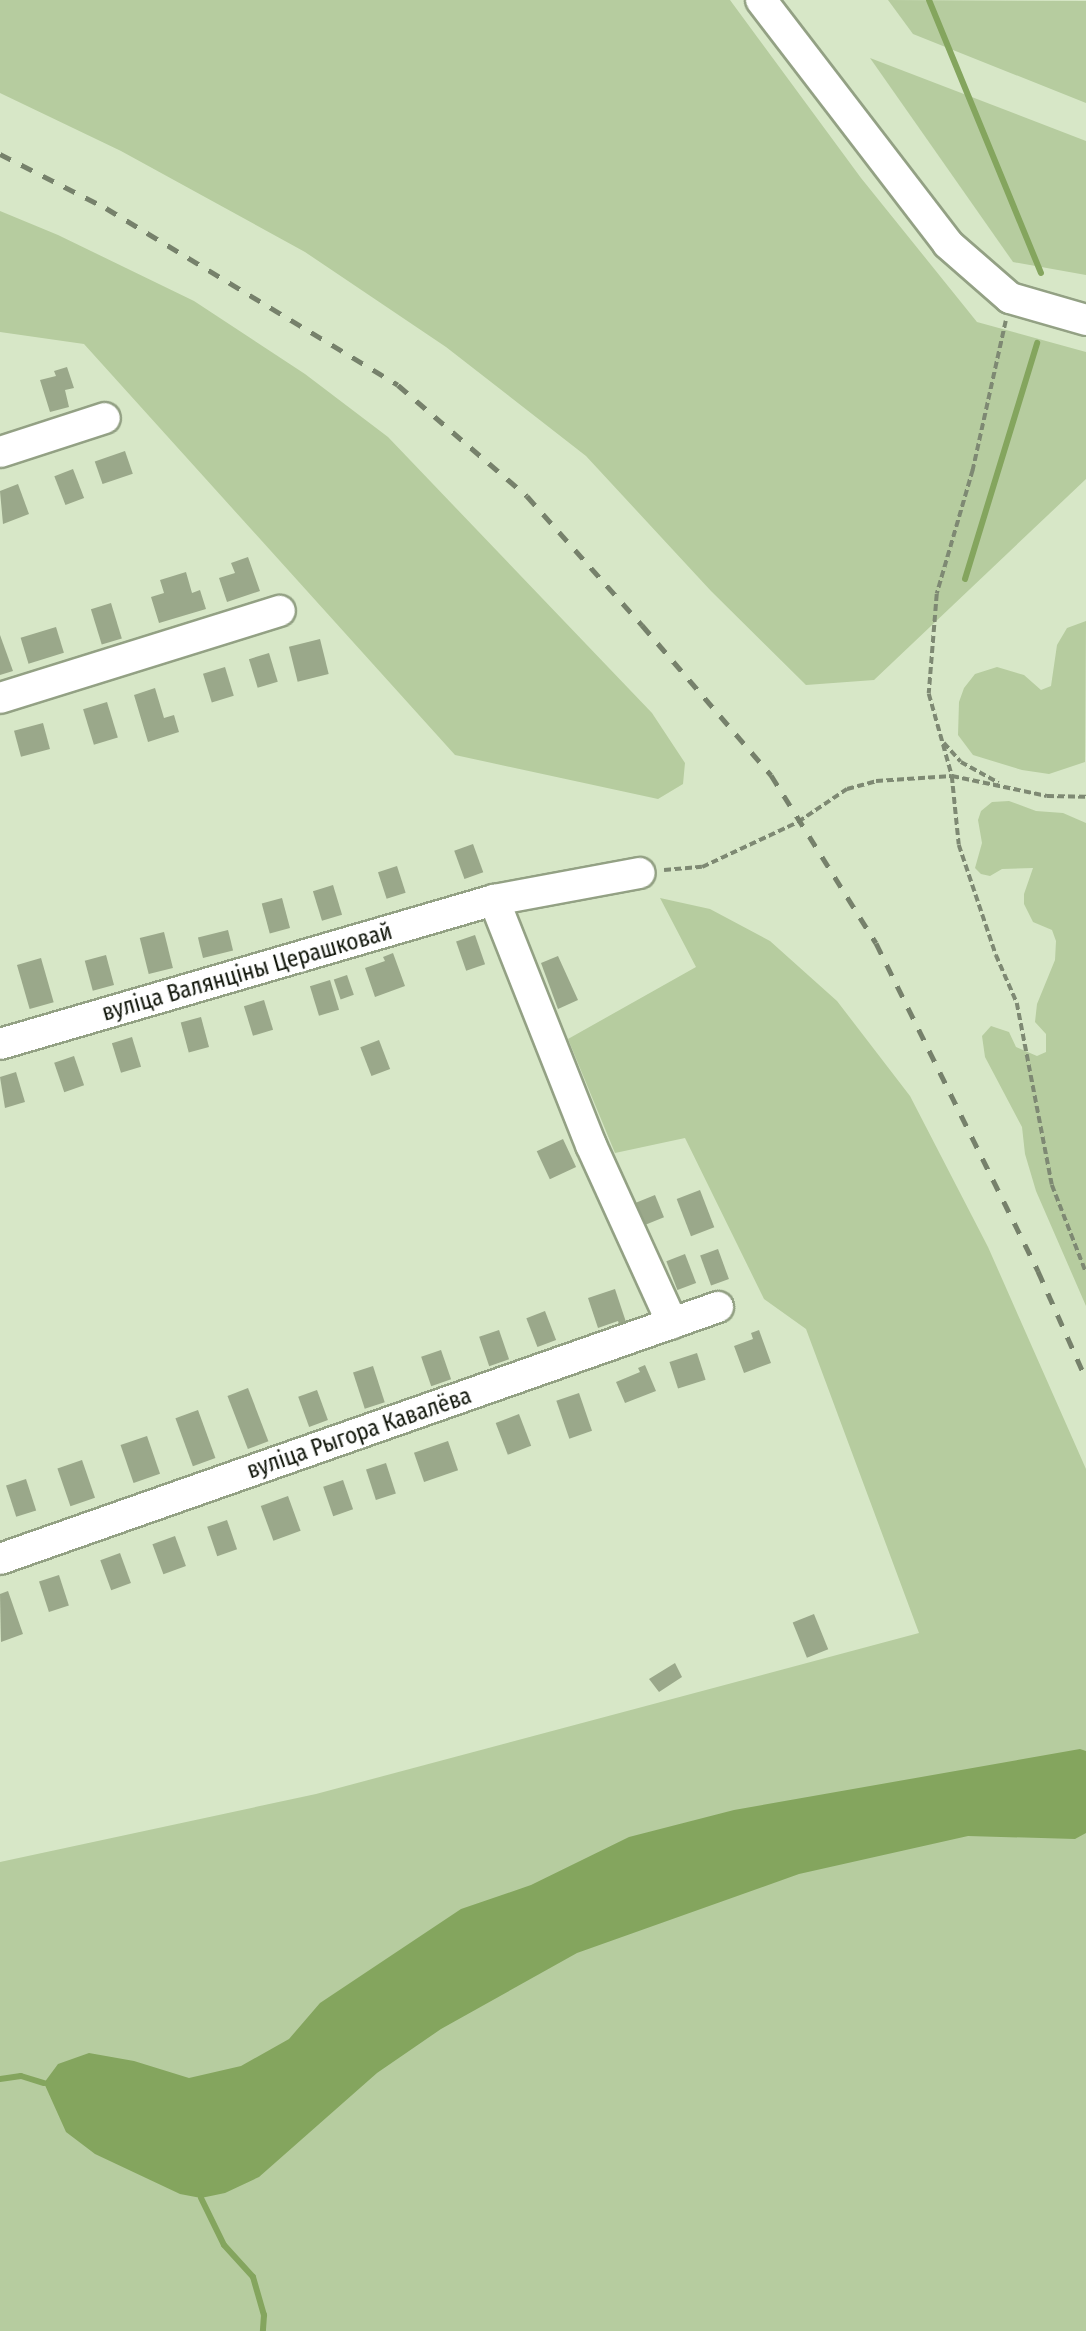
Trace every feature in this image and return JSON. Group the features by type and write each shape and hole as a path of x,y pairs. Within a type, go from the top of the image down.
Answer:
{"street":[{"path":"761,0 948,244 1010,298 1086,320"},
{"path":"0,452 105,418"},
{"path":"0,698 280,611"},
{"name":"вуліца Валянціны Церашковай","path":"0,1044 494,900 640,873"},
{"path":"494,900 591,1145 672,1323"},
{"name":"вуліца Рыгора Кавалёва","path":"0,1559 718,1307"}],"path":[{"path":"1010,298 973,470 937,594 929,694 952,776 959,845 996,955 1017,1003 1052,1185 1086,1272"},
{"path":"943,741 961,762 1001,784"},
{"path":"640,873 702,867 799,822 847,789 876,781 952,776 1001,784 1047,796 1086,797"}],"shaded area":[{"path":"0,0 730,0 861,178 977,322 1086,352 1086,479 874,680 806,685 711,591 586,456 446,347 305,252 121,151 0,93"},
{"path":"888,0 1086,1 1086,103 913,34"},
{"path":"870,58 1086,141 1086,275 1013,262"},
{"path":"0,211 58,235 194,301 305,374 388,437 652,713 685,763 683,784 658,799 455,755 84,344 0,332"},
{"path":"1086,621 1085,762 1049,774 1022,770 973,755 958,735 959,702 964,688 975,674 997,667 1024,675 1041,690 1051,686 1057,645 1067,628"},
{"path":"1009,801 1036,811 1063,813 1086,823 1086,1306 1036,1191 1025,1154 1022,1127 985,1057 982,1036 991,1026 1009,1032 1016,1047 1037,1056 1046,1052 1046,1034 1035,1022 1037,1004 1055,960 1056,941 1052,930 1033,922 1024,904 1024,894 1033,868 1002,869 990,876 981,874 975,868 982,843 978,820 981,811 992,802"},
{"path":"660,898 710,909 770,941 837,1001 910,1096 988,1247 1086,1469 1086,2331 0,2331 0,1862 316,1794 919,1633 806,1329 764,1299 685,1138 615,1153 568,1039 696,967"},
{"path":"1080,1749 1086,1751 1086,1833 1075,1839 968,1836 799,1874 577,1953 441,2029 377,2073 259,2177 225,2193 201,2198 180,2194 95,2154 66,2132 44,2083 58,2064 89,2053 134,2061 189,2078 241,2066 289,2039 320,2003 461,1909 531,1885 629,1837 734,1810"}],"building":[{"path":"67,367 74,388 65,390 69,407 50,412 40,380 56,376 54,371"},
{"path":"125,451 133,474 103,484 95,461"},
{"path":"73,469 84,498 65,505 54,476"},
{"path":"18,484 29,514 3,524 0,491"},
{"path":"248,557 260,591 227,602 219,578 235,573 231,563"},
{"path":"186,572 192,593 200,590 206,609 159,623 151,597 164,593 160,580"},
{"path":"111,603 122,638 102,645 91,609"},
{"path":"56,627 64,653 29,664 21,638"},
{"path":"0,635 13,671 0,675"},
{"path":"320,639 329,674 298,682 289,647"},
{"path":"269,653 278,682 258,688 249,659"},
{"path":"225,667 234,696 212,702 203,674"},
{"path":"155,688 164,718 174,715 179,732 148,742 134,695"},
{"path":"107,702 118,737 94,745 83,709"},
{"path":"43,723 50,749 21,757 14,731"},
{"path":"473,844 483,872 464,879 454,851"},
{"path":"397,866 406,893 387,899 378,872"},
{"path":"333,885 342,915 322,921 313,891"},
{"path":"282,898 290,928 270,933 262,903"},
{"path":"228,930 233,950 203,958 198,937"},
{"path":"164,932 173,968 149,974 140,938"},
{"path":"475,935 485,964 466,971 456,942"},
{"path":"393,953 405,986 375,997 365,968 385,961 383,957"},
{"path":"106,955 114,985 93,991 85,961"},
{"path":"558,956 578,1000 558,1009 541,963"},
{"path":"41,958 54,1002 30,1009 17,965"},
{"path":"347,975 354,995 341,999 334,980"},
{"path":"330,980 339,1010 319,1016 310,986"},
{"path":"264,1000 273,1030 253,1036 244,1006"},
{"path":"201,1017 209,1047 189,1052 181,1022"},
{"path":"132,1037 141,1067 121,1073 112,1043"},
{"path":"379,1040 390,1069 371,1076 360,1047"},
{"path":"74,1056 84,1085 64,1092 54,1063"},
{"path":"16,1072 25,1102 5,1108 0,1077"},
{"path":"563,1139 576,1167 550,1179 537,1151"},
{"path":"700,1190 714,1227 691,1236 677,1199"},
{"path":"655,1195 664,1217 640,1227 631,1205"},
{"path":"718,1249 729,1279 711,1286 700,1255"},
{"path":"685,1254 696,1283 677,1290 666,1261"},
{"path":"615,1289 626,1322 619,1324 618,1321 598,1328 588,1298"},
{"path":"545,1311 556,1340 537,1347 526,1318"},
{"path":"499,1330 509,1359 489,1366 479,1337"},
{"path":"759,1330 771,1363 744,1373 734,1346 753,1339 751,1333"},
{"path":"441,1350 451,1379 431,1386 421,1357"},
{"path":"697,1353 706,1380 678,1389 669,1362"},
{"path":"645,1365 656,1391 625,1403 616,1382 640,1372 638,1368"},
{"path":"373,1366 385,1402 365,1409 353,1372"},
{"path":"248,1388 268,1441 248,1449 227,1396"},
{"path":"317,1390 328,1420 309,1427 298,1397"},
{"path":"579,1393 592,1431 569,1439 556,1401"},
{"path":"198,1410 215,1458 193,1466 175,1418"},
{"path":"519,1414 531,1446 508,1455 496,1423"},
{"path":"147,1436 160,1474 134,1483 121,1445"},
{"path":"448,1441 458,1470 424,1482 414,1453"},
{"path":"82,1460 95,1498 70,1506 57,1468"},
{"path":"386,1463 396,1493 376,1500 366,1469"},
{"path":"26,1479 36,1510 16,1517 6,1485"},
{"path":"343,1480 353,1509 333,1516 323,1487"},
{"path":"288,1496 301,1531 273,1541 261,1506"},
{"path":"227,1520 237,1549 217,1556 207,1527"},
{"path":"175,1536 186,1566 163,1574 152,1544"},
{"path":"120,1553 131,1583 111,1590 100,1560"},
{"path":"59,1575 69,1605 49,1612 39,1581"},
{"path":"8,1591 23,1634 1,1642 0,1594"},
{"path":"814,1614 828,1649 807,1658 793,1623"},
{"path":"675,1663 682,1677 659,1692 649,1679"}],"waterway":[{"path":"929,0 1041,273"},
{"path":"965,579 1037,343"},
{"path":"0,2079 21,2076 44,2083"},
{"path":"201,2198 224,2245 253,2277 264,2315 263,2331"}],"railway":[{"path":"0,154 106,208 398,385 527,496 642,625 771,775 876,943 1038,1271 1086,1379"}]}
